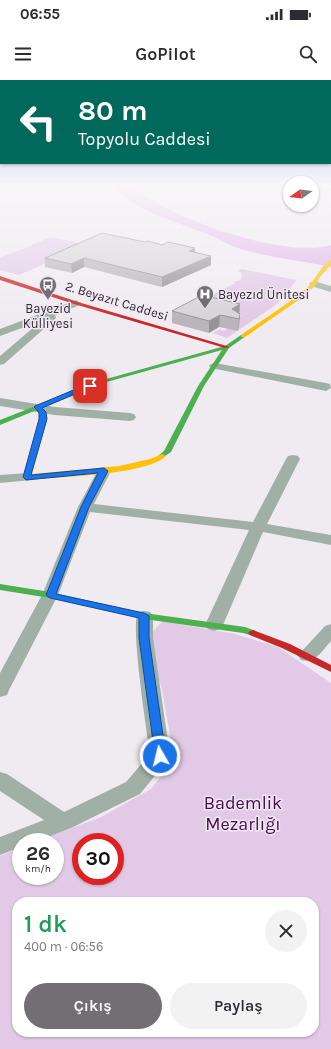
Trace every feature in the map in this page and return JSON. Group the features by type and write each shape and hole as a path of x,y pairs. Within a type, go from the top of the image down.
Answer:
{"street":[{"path":"0,423 101,382 227,347 295,300 315,281 331,262"},
{"name":"2. Beyazıt Caddesi","path":"0,278 76,303 227,347"},
{"path":"315,281 331,289"},
{"path":"0,334 76,303"},
{"path":"0,362 61,309"},
{"path":"0,479 104,471 146,464 163,456 201,386 227,347"},
{"path":"215,366 326,387"},
{"path":"0,402 54,411 130,417"},
{"path":"26,477 43,419 42,412 37,407"},
{"path":"214,625 258,527 293,459"},
{"path":"0,690 50,595 85,507 104,471"},
{"path":"85,507 258,527 331,540"},
{"path":"1,588 50,595 144,616 245,630 265,637 307,656 331,669"},
{"path":"0,846 63,822 133,788 160,756 144,638 144,616"},
{"path":"307,656 331,630"},
{"path":"0,780 63,822"}],"green space":[{"path":"51,237 88,245 19,275 0,270 0,258"},
{"path":"241,269 297,280 277,304 227,338 213,333 220,329 223,331 237,325 233,322 242,315 196,304 235,283 233,282 241,280 242,273 238,271"},
{"name":"Bademlik Mezarlığı","path":"163,621 235,634 278,647 331,683 331,1049 0,1049 0,856 12,851 12,885 64,885 64,833 58,833 101,817 151,789 170,765 170,735 162,689 153,662 152,632"}],"shaded area":[{"path":"196,230 220,230 257,241 286,246 311,248 331,245 331,267 249,251"}],"building":[{"path":"102,233 162,245 168,242 195,248 189,251 211,256 162,277 84,258 71,264 45,258"},
{"path":"202,295 240,304 232,309 240,314 239,319 220,315 209,321 172,311"}],"traffic: fast":[{"path":"0,423 101,382 227,347 243,336"},
{"path":"162,456 167,452 201,386 227,347"},
{"path":"0,587 50,595 144,616 245,630 253,633"}],"traffic: slow":[{"path":"243,336 298,298 314,284 317,277 331,262"},
{"path":"37,407 42,412 43,419 27,477 119,469 152,461 162,456"}],"traffic: jam":[{"path":"0,278 76,303 227,347"},
{"path":"253,633 286,646 331,669"}],"place":[{"name":"Bayezid Külliyesi","path":"48,300"},
{"name":"Bayezıd Ünitesi","path":"205,309"}],"route":[{"path":"90,386 37,407 42,412 43,419 26,477 104,471 85,507 50,595 144,616 144,638 160,756"}]}
